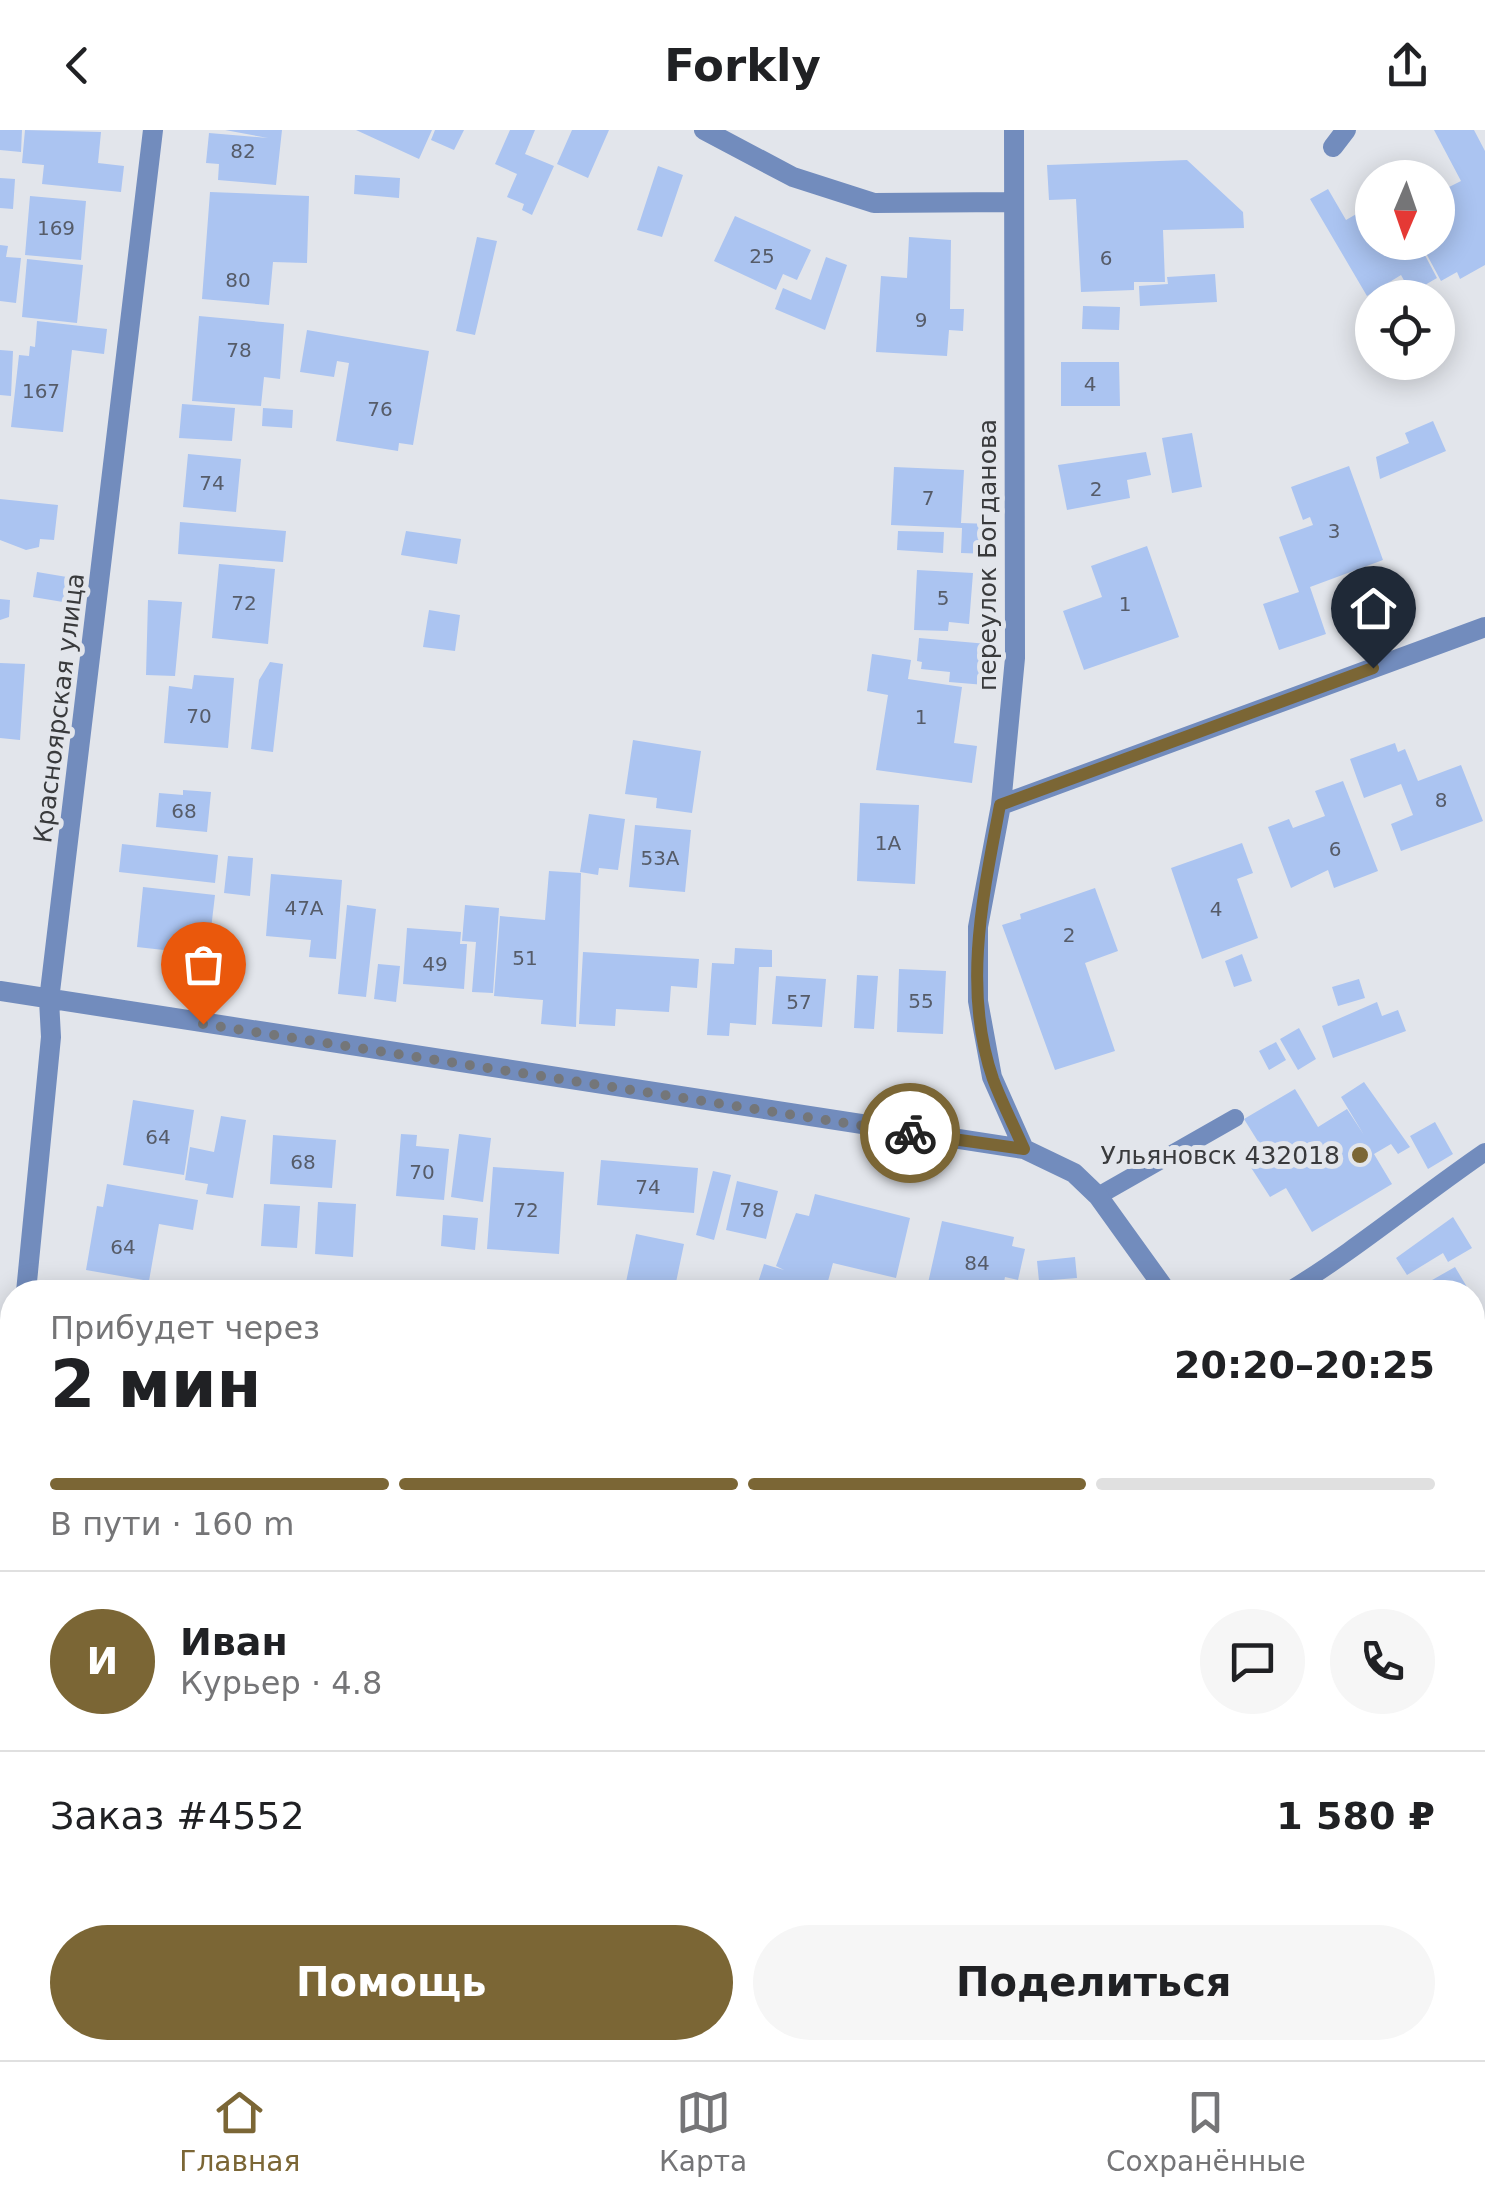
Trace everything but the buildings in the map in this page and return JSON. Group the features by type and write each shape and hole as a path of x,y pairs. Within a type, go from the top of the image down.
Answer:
{"street":[{"name":"Красноярская улица","path":"27,1280 51,1037 49,1000 153,130"},
{"path":"704,130 793,177 874,203 1011,202"},
{"name":"переулок Богданова","path":"1014,130 1011,202 1015,658 1000,805 978,927 978,1001 992,1077 1024,1149"},
{"path":"1000,805 1485,627"},
{"path":"0,991 1024,1149 1074,1174 1098,1196 1158,1280"}],"lane":[{"path":"1098,1196 1235,1118"},
{"path":"1307,1280 1354,1252 1412,1203 1485,1152"}],"way so far":[{"path":"203,1024 910,1133"}],"place":[{"name":"Ульяновск 432018","path":"1360,1155"}],"route":[{"path":"910,1133 1024,1149 992,1077 978,1001 978,927 1000,805 1373,668"}]}
